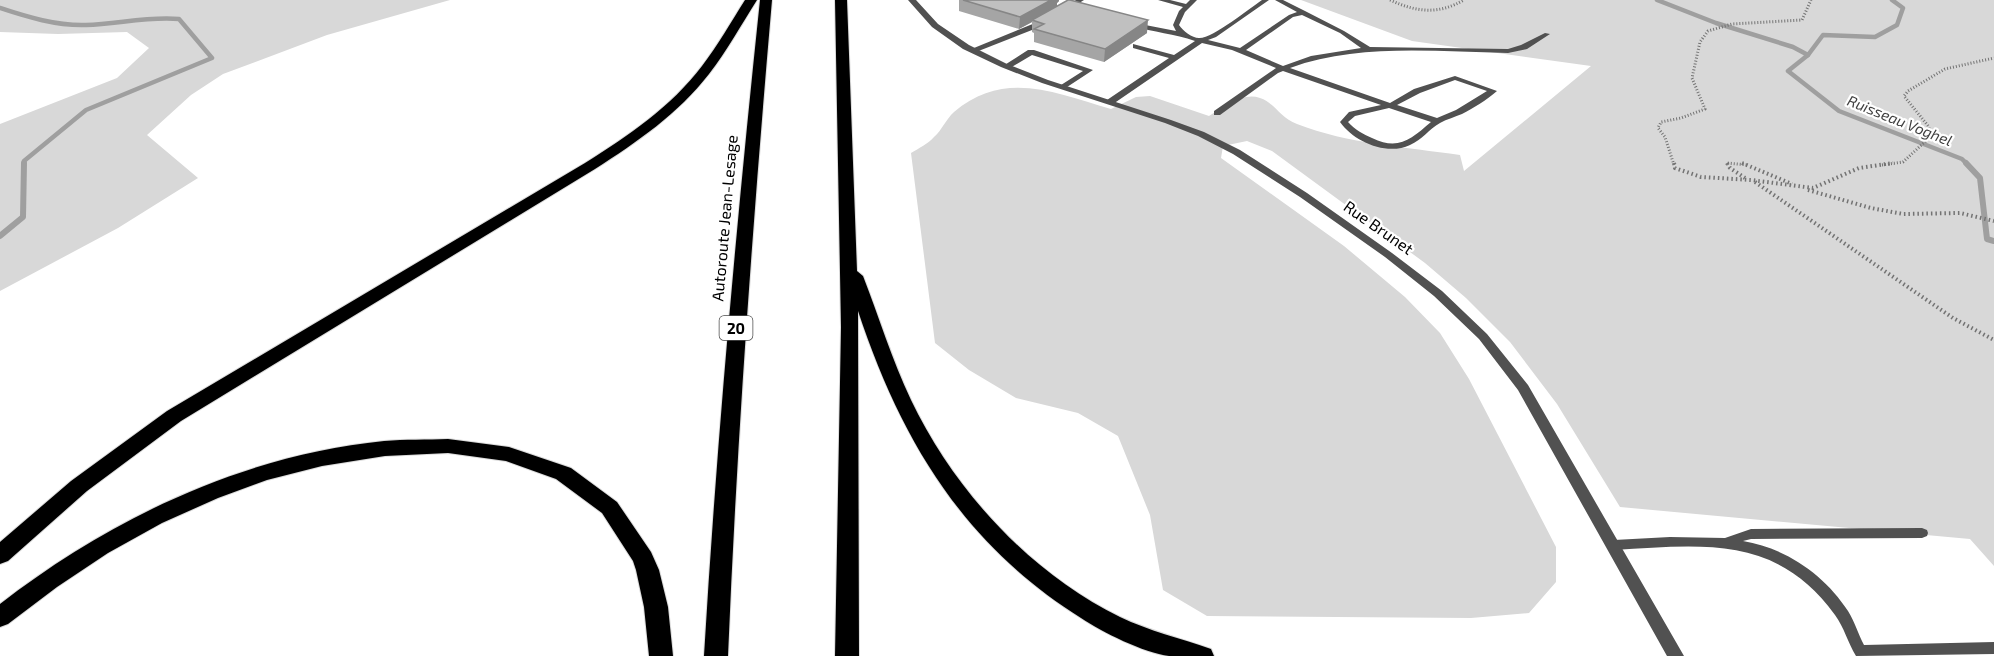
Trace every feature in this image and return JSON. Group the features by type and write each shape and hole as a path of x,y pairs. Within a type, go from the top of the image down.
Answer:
{"highway":[{"path":"0,555 79,486 183,410 590,166 651,125 701,76 751,0"},
{"name":"Autoroute Jean-Lesage","path":"716,656 725,479 741,259 766,0"},
{"path":"841,0 851,383 847,656"},
{"path":"849,262 908,415 930,453 976,514 1024,564 1081,606 1124,630 1202,656"},
{"path":"0,616 48,581 123,534 183,504 226,486 335,454 384,448 448,445 506,453 542,465 575,482 602,503 625,529 645,564 656,603 662,656"}],"street":[{"name":"Rue Brunet","path":"912,0 938,27 973,50 1007,66 1191,130 1236,152 1289,184 1396,259 1440,294 1494,348 1513,373 1676,656"}],"lane":[{"path":"973,50 1030,29 1081,0"},
{"path":"1161,0 1187,6"},
{"path":"1184,34 1176,25 1187,6 1194,0"},
{"path":"1110,102 1201,40 1214,36 1266,0"},
{"path":"1278,0 1304,12 1368,49"},
{"path":"1242,51 1292,16 1304,12"},
{"path":"1127,23 1184,34 1242,51 1437,121"},
{"path":"1217,113 1283,67 1305,60 1368,49 1508,51 1524,47 1547,34"},
{"path":"1136,46 1175,57"},
{"path":"1007,66 1031,52 1089,70 1064,87"},
{"path":"1455,78 1493,91 1459,112 1437,121 1407,145 1394,149 1355,133 1344,122 1352,114 1391,105 1417,91 1455,78"},
{"path":"1614,545 1727,541 1751,534 1922,533"},
{"path":"1727,541 1770,554 1808,577 1821,588 1843,615 1862,653 1994,648"}],"path":[{"path":"1390,0 1408,9 1424,12 1444,11 1464,0"},
{"path":"1811,0 1802,20 1722,25 1707,30 1702,36 1692,78 1705,109 1682,118 1661,122 1658,128 1665,137 1675,168 1701,177 1751,180 1813,188 1859,168 1903,162 1929,138 1929,127 1904,96 1906,91 1931,74 1948,66 1994,58"},
{"path":"1994,221 1960,213 1903,214 1871,208 1801,188 1769,176 1749,164 1738,161 1727,163 1737,174 1751,180 1953,318 1994,340"}],"shaded area":[{"path":"0,0 450,0 327,35 223,74 191,95 147,135 198,178 118,228 0,291 0,124 117,78 149,48 127,32 58,34 0,32"},
{"path":"1301,0 1994,0 1994,566 1970,539 1620,507 1557,404 1510,342 1466,298 1425,263 1272,151 1247,141 1223,146 1221,158 1344,246 1405,297 1440,333 1469,379 1556,547 1556,582 1529,613 1471,618 1207,616 1163,590 1150,515 1118,436 1078,413 1016,398 969,370 935,343 911,153 932,139 954,112 973,99 992,91 1031,88 1111,109 1136,97 1150,96 1209,116 1234,101 1247,97 1260,98 1270,103 1291,121 1316,131 1377,144 1460,155 1464,171 1591,66 1412,41"}],"building":[{"path":"963,0 1051,0 1020,17"},
{"path":"1068,0 1148,20 1105,49 1034,29 1044,24 1032,20"}],"waterway":[{"name":"Ruisseau Voghel","path":"1657,0 1716,23 1793,47 1808,55"},
{"path":"1808,55 1823,35 1875,37 1897,25 1903,8 1892,0"},
{"path":"0,8 42,20 75,25 179,19 212,58 86,110 24,163"},
{"name":"Ruisseau Voghel","path":"1808,55 1788,71 1839,111 1962,159 1966,163"},
{"path":"0,236 23,217 24,163"},
{"name":"Ruisseau Voghel","path":"1966,163 1980,178 1987,239 1994,241"}]}
